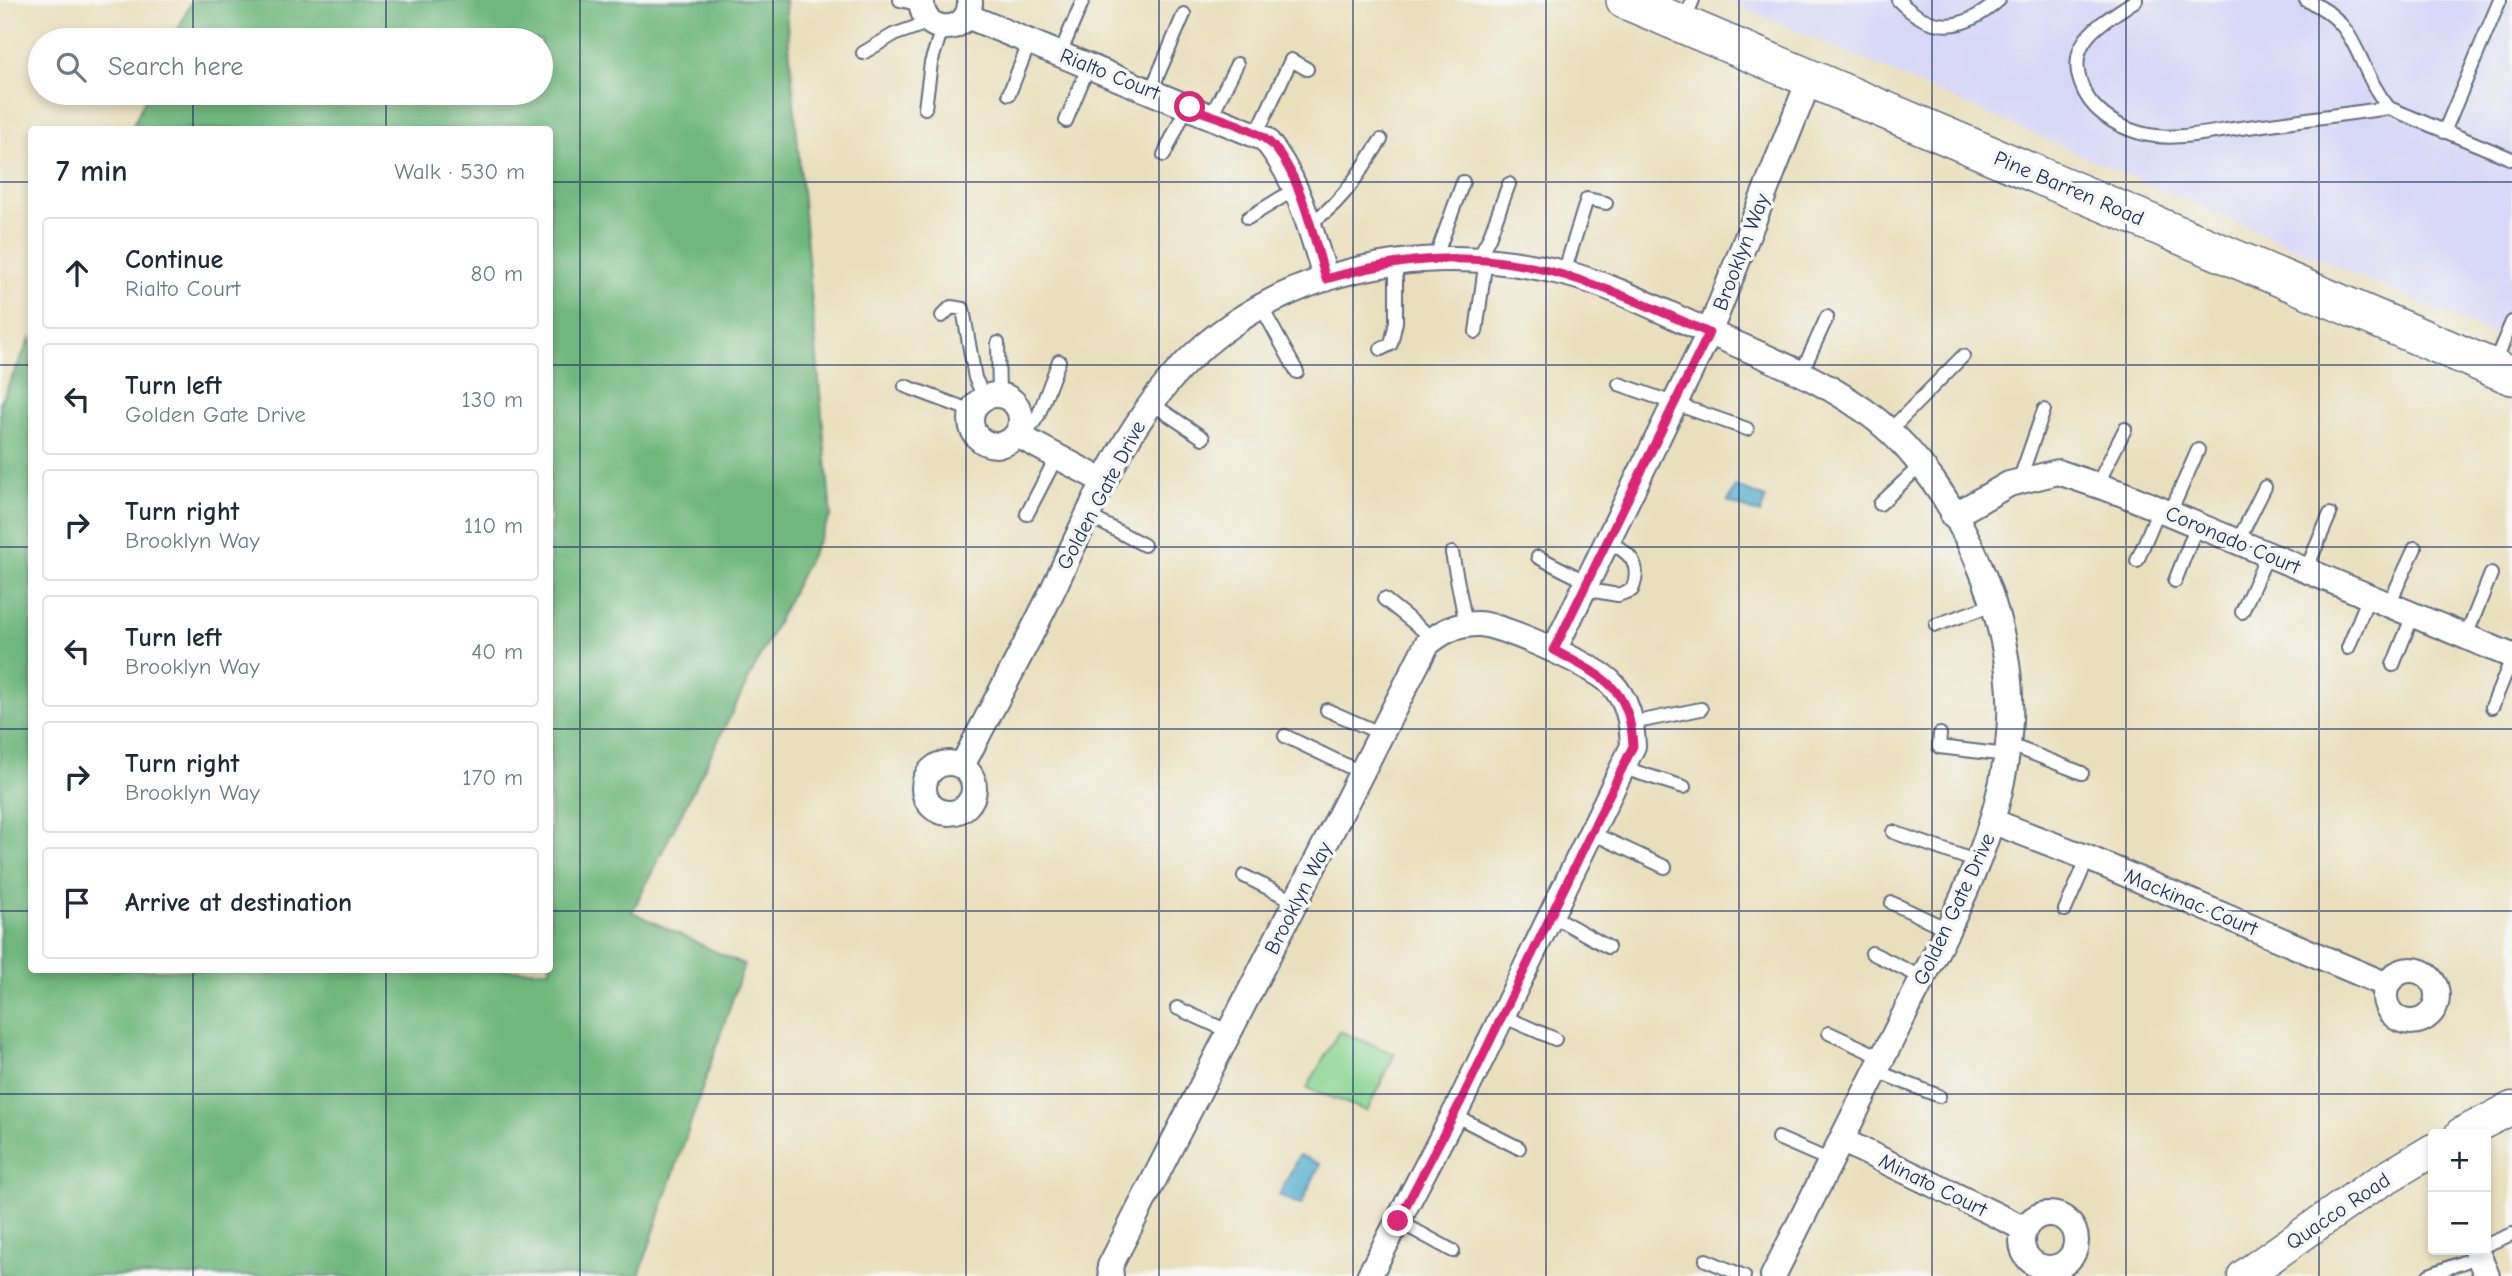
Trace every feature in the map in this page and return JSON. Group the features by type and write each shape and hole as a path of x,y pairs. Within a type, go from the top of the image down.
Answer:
{"main road":[{"name":"Pine Barren Road","path":"1625,0 1688,12 1810,78 2502,372"}],"street":[{"name":"Rialto Court","path":"923,11 955,27 968,8 1030,41 1265,139 1285,163 1298,191 1326,279"},
{"name":"Brooklyn Way","path":"1554,650 1709,333 1810,78"},
{"name":"Golden Gate Drive","path":"962,766 1045,607 1103,481 1151,403 1175,371 1231,325 1300,287 1365,268 1435,259 1482,258 1564,273 1801,374 1874,417 1920,466 1953,516 1986,581 2005,650 2011,713 2008,750 1994,822 1978,862 1923,978 1773,1276"},
{"path":"1020,437 1020,411 1010,398 985,401 973,432 986,443 1003,444 1020,437 1103,481"},
{"name":"Coronado Court","path":"1953,516 2019,481 2058,472 2165,511 2512,657"},
{"path":"1369,1276 1454,1115 1633,746 1631,715 1610,682 1554,650 1479,623 1446,628 1434,639"},
{"name":"Brooklyn Way","path":"1111,1276 1110,1266 1427,644 1434,639"},
{"name":"Mackinac Court","path":"1994,822 2088,858 2387,985"},
{"path":"2470,1129 2512,1108"},
{"name":"Minato Court","path":"1836,1150 2025,1229"},
{"name":"Quacco Road","path":"2244,1276 2364,1191 2428,1153"}],"lane":[{"path":"1060,54 1083,0"},
{"path":"1898,0 1923,19 1955,26 1968,23 1999,0"},
{"path":"2136,0 2083,39 2077,63 2079,78 2091,104 2118,124 2142,134 2182,136 2389,108"},
{"path":"2306,0 2329,10 2346,28 2375,91 2389,108 2512,159"},
{"path":"2444,132 2500,0"},
{"path":"863,53 923,11 931,63 925,108"},
{"path":"1151,91 1184,14"},
{"path":"1009,94 1030,41"},
{"path":"1256,135 1291,60 1307,69"},
{"path":"1211,116 1237,64"},
{"path":"1066,121 1089,65"},
{"path":"1164,155 1187,106"},
{"path":"1308,224 1327,214 1342,197 1381,140"},
{"path":"1435,259 1463,182"},
{"path":"1476,332 1482,258 1509,184"},
{"path":"1248,218 1284,196 1298,191"},
{"path":"1564,273 1587,199 1606,203"},
{"path":"1381,349 1391,344 1396,322 1396,264"},
{"path":"942,316 951,307 963,309 975,378 985,401"},
{"path":"1262,308 1297,372"},
{"path":"1801,374 1827,317"},
{"path":"2502,372 2512,321"},
{"path":"985,401 998,343"},
{"path":"1889,431 1963,356"},
{"path":"1020,437 1038,416 1059,361"},
{"path":"1619,384 1747,429"},
{"path":"905,386 985,401"},
{"path":"1151,403 1203,438"},
{"path":"2019,481 2044,410"},
{"path":"2097,485 2125,429"},
{"path":"2137,561 2199,450"},
{"path":"1027,514 1057,456"},
{"path":"1880,504 1920,466"},
{"path":"2238,541 2265,487"},
{"path":"2306,570 2330,514"},
{"path":"1087,515 1144,545"},
{"path":"2175,581 2197,525"},
{"path":"1538,557 1585,586 1618,594 1632,590 1636,581 1633,562 1628,552 1607,541"},
{"path":"2348,648 2415,548"},
{"path":"1452,553 1466,625"},
{"path":"2242,612 2268,554"},
{"path":"2466,636 2491,574"},
{"path":"1384,599 1434,639"},
{"path":"1937,625 1992,605"},
{"path":"2393,665 2413,615"},
{"path":"2492,707 2512,657"},
{"path":"1632,723 1701,709"},
{"path":"1327,710 1382,734"},
{"path":"1940,734 1939,747 2008,750 2082,773"},
{"path":"1285,736 1362,773"},
{"path":"1623,768 1684,787"},
{"path":"1893,832 1978,862"},
{"path":"1592,833 1665,867"},
{"path":"2065,909 2088,858"},
{"path":"1244,876 1296,902"},
{"path":"1892,903 1947,929"},
{"path":"1551,915 1608,947"},
{"path":"1872,953 1923,978"},
{"path":"1177,1008 1230,1032"},
{"path":"1502,1016 1555,1039"},
{"path":"1829,1033 1939,1096"},
{"path":"1454,1115 1519,1148"},
{"path":"1778,1139 1836,1150"},
{"path":"1398,1221 1453,1251"},
{"path":"2429,1275 2482,1257 2512,1234"},
{"path":"1706,1260 1744,1276"}],"shaded area":[{"path":"1727,0 2512,0 2512,343"}],"green space":[{"path":"192,0 785,0 831,515 632,912 744,965 639,1276 0,1276 0,403 28,343 28,973 553,973 553,126 132,126 142,105 553,105 553,28 179,28"},
{"path":"1339,1031 1395,1054 1367,1111 1307,1088"}],"water":[{"path":"1735,486 1766,498 1760,514 1728,502"},
{"path":"1299,1155 1320,1164 1301,1205 1279,1195"}],"route":[{"path":"1190,107 1265,139 1285,163 1297,187 1326,279 1365,268 1424,260 1470,257 1506,261 1570,275 1709,333 1554,650 1610,682 1631,715 1633,746 1460,1103 1398,1221"}]}
